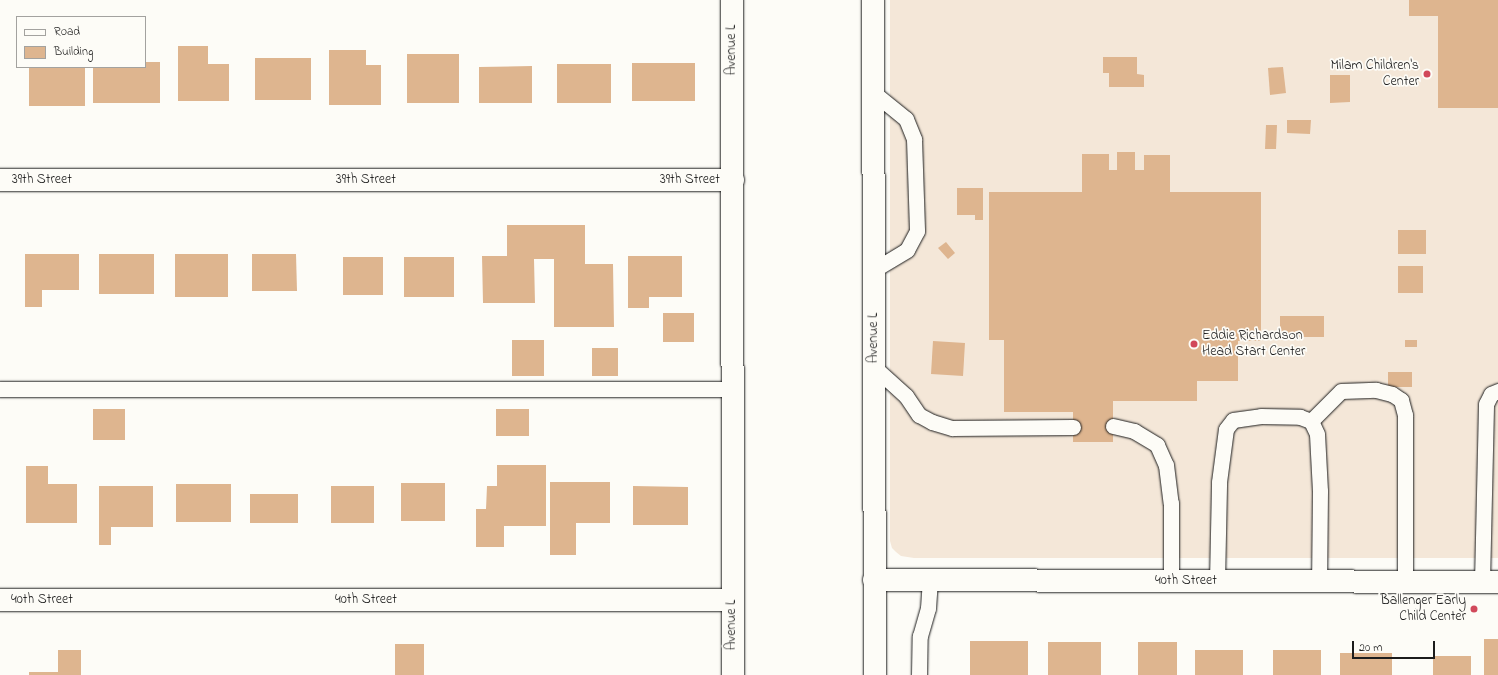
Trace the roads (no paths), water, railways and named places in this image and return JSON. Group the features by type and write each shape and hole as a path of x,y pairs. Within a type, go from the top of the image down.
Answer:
{"street":[{"name":"Avenue L","path":"732,0 732,675"},
{"name":"Avenue L","path":"873,0 874,580 876,675"},
{"name":"39th Street","path":"0,180 733,180"},
{"name":"40th Street","path":"874,580 1490,582"},
{"name":"40th Street","path":"0,600 732,600"}],"lane":[{"path":"874,94 906,119 914,139 917,231 907,250 874,270"},
{"path":"874,367 906,396 918,414 932,422 952,428 1073,427"},
{"path":"0,389 733,389"},
{"path":"1311,421 1341,391 1376,390 1392,394 1401,400 1405,414 1405,582"},
{"path":"1490,582 1483,521 1486,404 1491,394 1498,391"},
{"path":"1217,581 1219,482 1226,429 1233,420 1261,416 1300,417 1311,421 1318,434 1320,491 1319,582"},
{"path":"1113,426 1134,431 1157,445 1166,465 1171,503 1172,581"},
{"path":"918,675 920,636 928,608 930,580"}],"place":[{"name":"Milam Children's Center","path":"1427,74"},
{"name":"Eddie Richardson Head Start Center","path":"1194,344"},
{"name":"Ballenger Early Child Center","path":"1474,609"}]}
